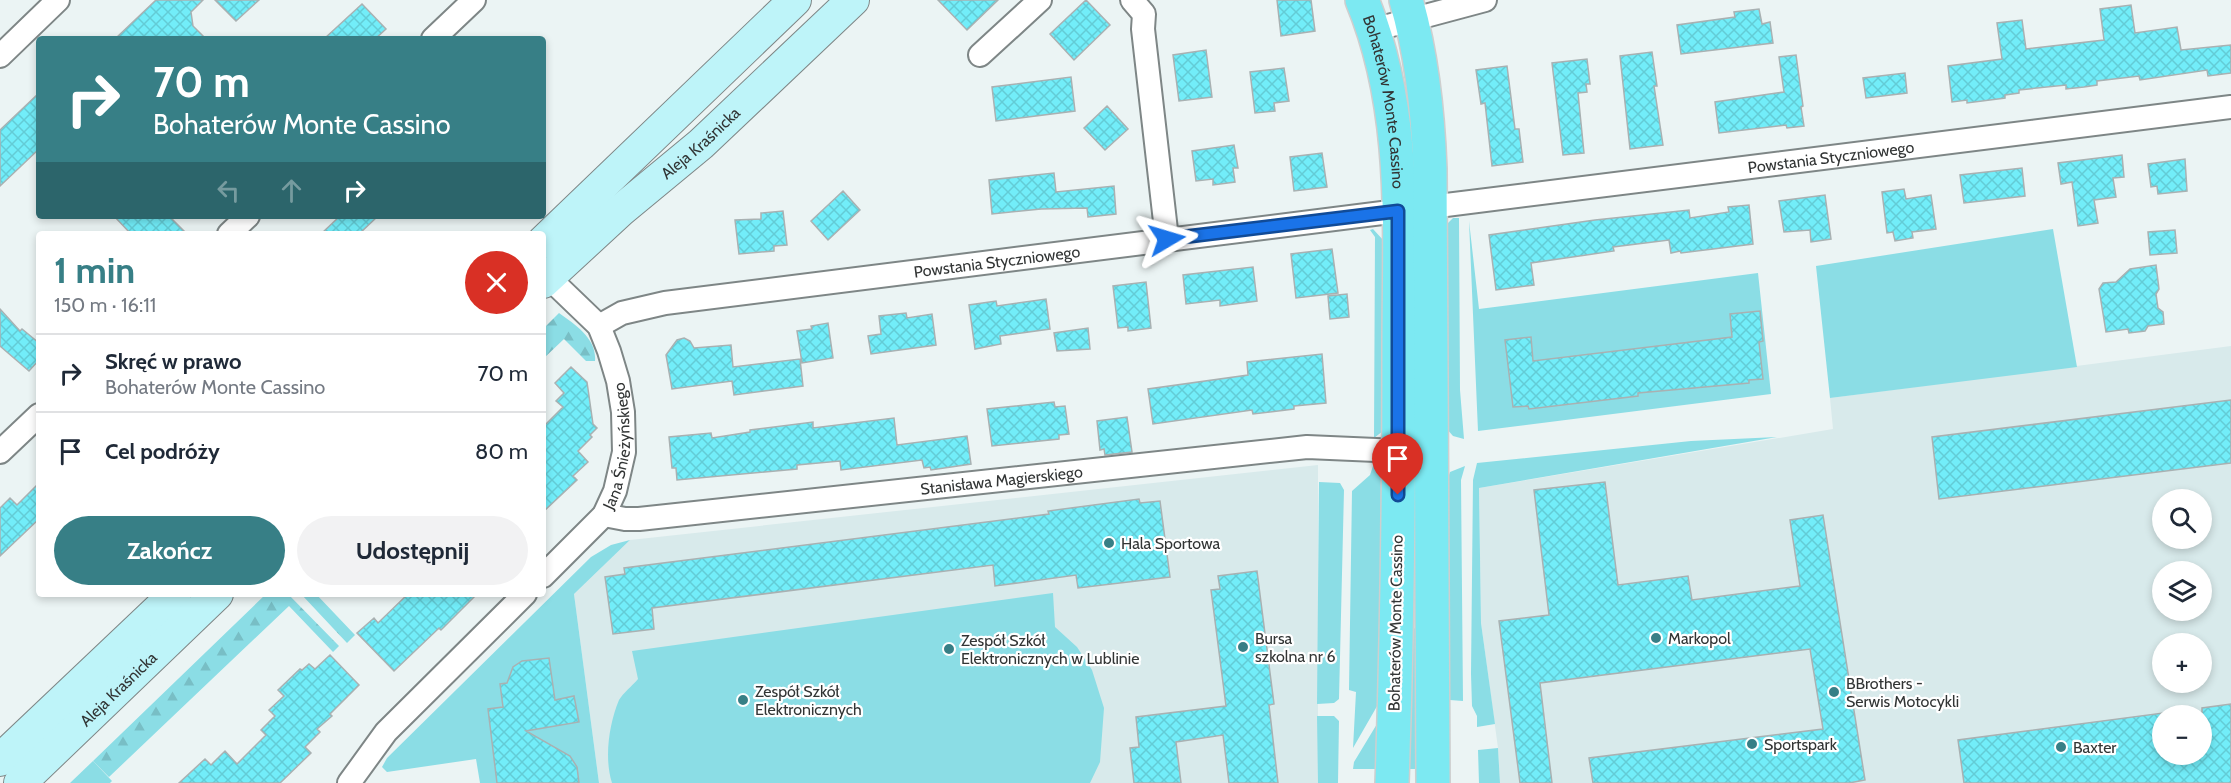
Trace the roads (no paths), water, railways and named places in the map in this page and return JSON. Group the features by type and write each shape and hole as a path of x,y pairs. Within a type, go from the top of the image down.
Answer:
{"main road":[{"name":"Aleja Kraśnicka","path":"546,239 795,0"},
{"name":"Aleja Kraśnicka","path":"546,280 620,211 701,144 852,0"},
{"name":"Bohaterów Monte Cassino","path":"1362,0 1385,71 1398,169 1414,209 1433,783"},
{"name":"Bohaterów Monte Cassino","path":"1392,783 1399,451 1414,209 1427,108 1419,54 1409,10"},
{"name":"Aleja Kraśnicka","path":"0,760 172,597"},
{"name":"Aleja Kraśnicka","path":"20,783 214,597"}],"street":[{"path":"0,56 58,0"},
{"path":"436,36 474,0"},
{"path":"980,55 1040,0"},
{"path":"1132,0 1144,14 1143,30 1167,239"},
{"path":"1373,30 1409,10 1485,0"},
{"name":"Powstania Styczniowego","path":"599,326 622,313 665,303 2231,107"},
{"path":"232,231 245,219"},
{"name":"Jana Śnieżyńskiego","path":"546,280 599,326 612,358 623,412 624,452 615,491 604,515 546,573"},
{"path":"0,452 36,418"},
{"name":"Stanisława Magierskiego","path":"604,515 625,519 650,518 1307,447 1399,451"},
{"path":"349,783 387,732 522,597"}],"place":[{"name":"Hala Sportowa","path":"1109,543"},
{"name":"Markopol","path":"1656,638"},
{"name":"Bursa szkolna nr 6","path":"1243,647"},
{"name":"Zespół Szkół Elektronicznych w Lublinie","path":"949,649"},
{"name":"BBrothers - Serwis Motocykli","path":"1834,692"},
{"name":"Zespół Szkół Elektronicznych","path":"743,700"},
{"name":"Sportspark","path":"1752,744"},
{"name":"Baxter","path":"2061,747"}]}
